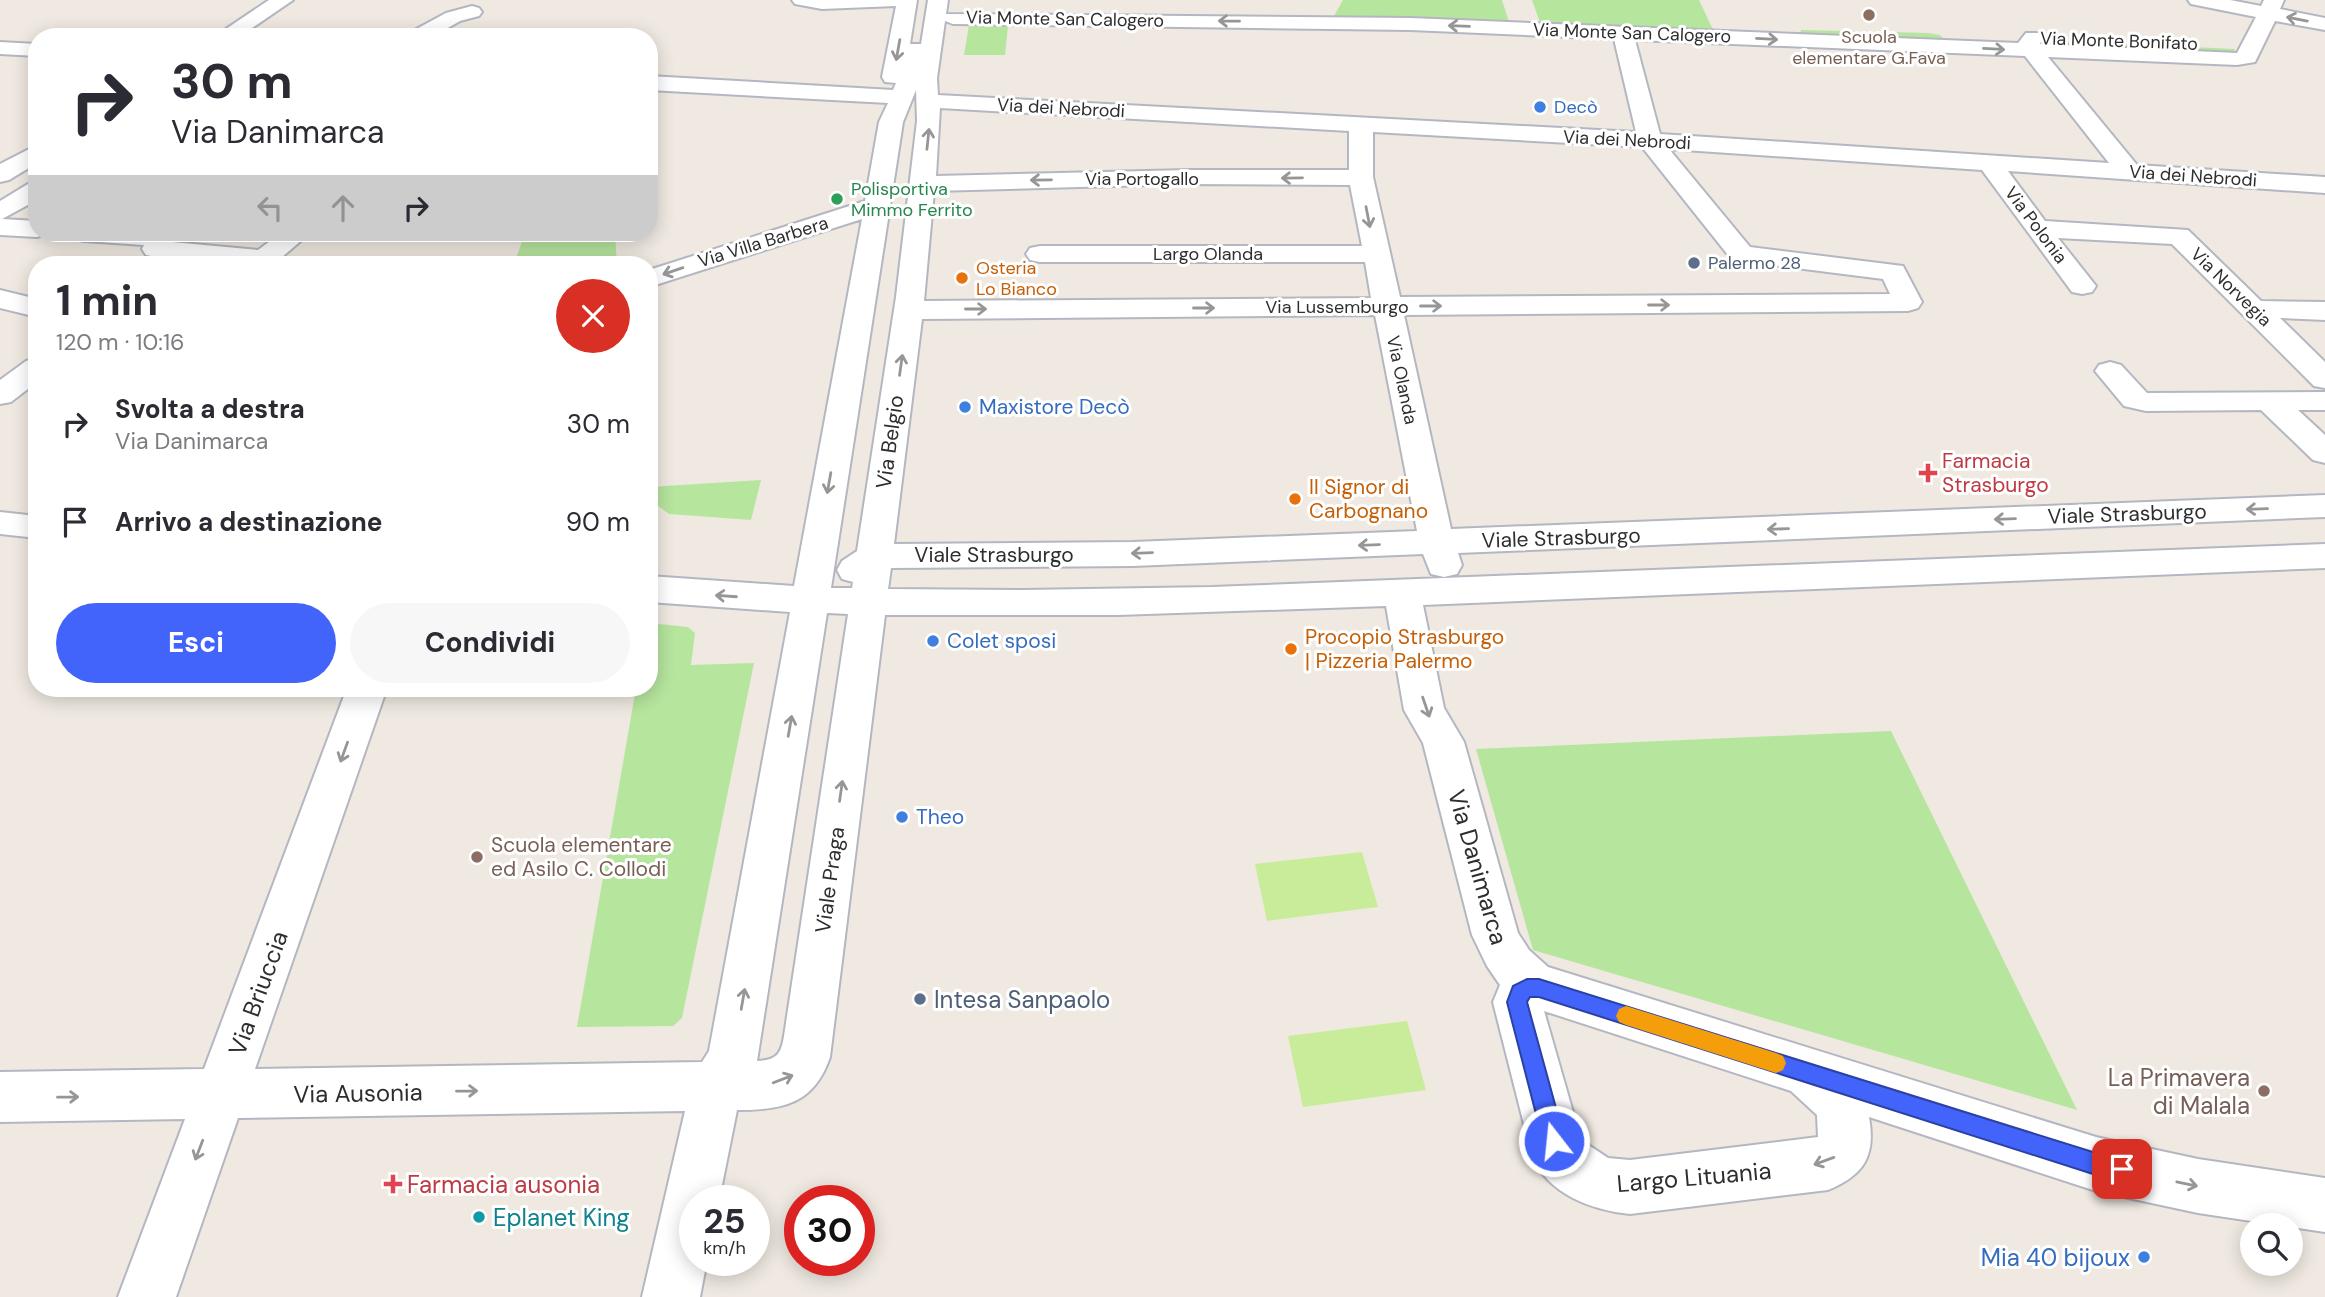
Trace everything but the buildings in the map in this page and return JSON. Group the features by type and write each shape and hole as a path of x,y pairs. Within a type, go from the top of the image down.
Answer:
{"street":[{"path":"238,28 283,0"},
{"path":"802,0 904,0"},
{"name":"Via Belgio","path":"904,0 892,79 916,89 943,79 954,9"},
{"name":"Via Belgio","path":"868,603 910,295 929,121 916,89 923,0"},
{"name":"Via Belgio","path":"811,601 891,122 916,89 938,0"},
{"path":"2198,0 2271,7 2325,24"},
{"name":"Via Monte San Calogero","path":"954,9 1332,22 1525,20 1623,33 2237,59 2246,57 2271,7"},
{"path":"433,28 453,17 472,12"},
{"path":"1623,33 1650,141 1742,254 1766,304"},
{"path":"0,48 28,50"},
{"name":"Via Monte Bonifato","path":"2032,51 2130,173"},
{"name":"Via dei Nebrodi","path":"658,83 916,89 1361,125 2325,185"},
{"name":"Via Olanda","path":"1361,125 1361,177 1375,254 1437,543 1450,591"},
{"path":"0,174 28,157"},
{"name":"Via Polonia","path":"1990,164 2082,286"},
{"name":"Via Portogallo","path":"923,184 1189,177 1361,177"},
{"path":"0,212 28,195"},
{"name":"Via Villa Barbera","path":"658,276 878,205"},
{"path":"0,227 28,229"},
{"name":"Via Norvegia","path":"2037,229 2179,236 2325,379"},
{"path":"160,242 156,250 213,256"},
{"path":"267,256 285,242"},
{"path":"872,244 896,250 916,243"},
{"name":"Largo Olanda","path":"1040,254 1375,254"},
{"name":"Via Lussemburgo","path":"910,295 1386,306 1908,302 1892,272 1742,254"},
{"path":"866,283 876,276 896,274 908,277 910,295"},
{"path":"0,299 28,306"},
{"path":"2253,309 2325,311"},
{"path":"2110,371 2135,399 2146,402 2325,401"},
{"path":"0,395 28,374"},
{"path":"2269,401 2325,453"},
{"name":"Viale Strasburgo","path":"875,556 1085,555 1437,543 2325,506"},
{"path":"1959,521 1993,569"},
{"path":"0,523 28,526"},
{"path":"671,1297 716,1086 733,1058 811,601 875,556"},
{"path":"658,590 868,603 1100,603 2325,556"},
{"name":"Via Danimarca","path":"1402,593 1424,710 1443,742 1495,935 1506,960 1520,976 1539,988 2096,1164 2198,1186 2325,1205"},
{"name":"Viale Praga","path":"716,1086 780,1082 792,1077 800,1068 805,1055 868,603"},
{"name":"Via Briuccia","path":"147,1297 364,697"},
{"name":"Largo Lituania","path":"1539,988 1527,988 1520,993 1517,1002 1559,1156 1603,1184 1630,1187 1690,1182 1828,1163 1843,1151 1846,1129 1840,1104 1829,1088 1807,1073"},
{"name":"Via Ausonia","path":"0,1097 716,1086"}],"green space":[{"path":"1343,0 1502,0 1509,22 1334,16"},
{"path":"1532,0 1699,0 1714,32 1541,25"},
{"path":"969,25 1008,26 1005,55 964,55"},
{"path":"1801,30 1928,33 1940,35 1945,40 1800,34"},
{"path":"2044,40 2235,49 2233,55 2050,49"},
{"path":"522,242 616,242 616,256 517,256"},
{"path":"761,480 751,520 669,514 658,506 658,486"},
{"path":"658,624 688,627 695,633 691,665 754,663 682,1018 673,1026 577,1027 634,697 658,697"},
{"path":"1891,731 2077,1110 1533,950 1476,749"},
{"path":"1362,852 1378,907 1267,921 1255,864"},
{"path":"1407,1021 1426,1090 1303,1107 1288,1036"}],"slow traffic":[{"path":"1626,1016 1776,1063"}],"place":[{"name":"Scuola elementare G.Fava","path":"1869,15"},
{"name":"Decò","path":"1540,107"},
{"name":"Polisportiva Mimmo Ferrito","path":"837,199"},
{"name":"Palermo 28","path":"1694,263"},
{"name":"Osteria Lo Bianco","path":"962,278"},
{"name":"Maxistore Decò","path":"965,407"},
{"name":"Farmacia Strasburgo","path":"1928,473"},
{"name":"Il Signor di Carbognano","path":"1295,499"},
{"name":"Colet sposi","path":"933,641"},
{"name":"Procopio Strasburgo | Pizzeria Palermo","path":"1291,649"},
{"name":"Theo","path":"902,817"},
{"name":"Scuola elementare ed Asilo C. Collodi","path":"477,857"},
{"name":"Intesa Sanpaolo","path":"920,999"},
{"name":"La Primavera di Malala","path":"2264,1091"},
{"name":"Farmacia ausonia","path":"393,1184"},
{"name":"Eplanet King","path":"479,1217"},
{"name":"Mia 40 bijoux","path":"2144,1257"}],"route":[{"path":"1554,1141 1517,1002 1520,993 1527,988 1539,988 2096,1164 2122,1169"}]}
